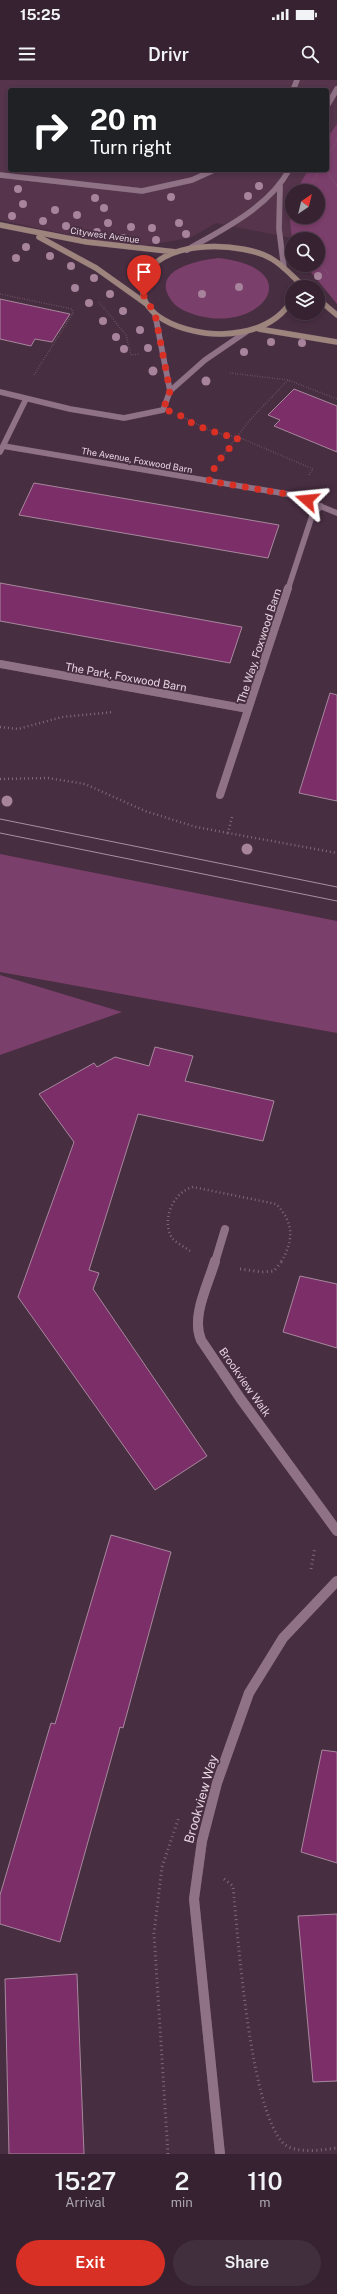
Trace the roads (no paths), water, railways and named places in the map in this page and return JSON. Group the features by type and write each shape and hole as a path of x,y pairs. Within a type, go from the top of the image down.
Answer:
{"main road":[{"name":"Citywest Avenue","path":"0,225 87,242 177,252"},
{"name":"Citywest Avenue","path":"31,232 96,268 148,306"},
{"path":"285,313 270,324 246,332 218,334 192,332 171,324 155,314 148,306 142,287 148,273 159,261 177,252 221,246 244,248 267,256 284,268 295,280"},
{"path":"325,305 337,315"},
{"path":"257,328 337,342"}],"street":[{"path":"334,99 337,89"},
{"path":"0,175 142,192 192,180 210,172"},
{"path":"187,250 238,220 280,186 288,172"},
{"path":"280,186 279,229 284,268"},
{"path":"155,314 170,391"},
{"path":"0,392 92,413 124,418 163,410 170,391 205,360 246,332"},
{"path":"1,449 23,398"},
{"name":"The Avenue, Foxwood Barn","path":"1,449 293,495 337,513"},
{"name":"The Way, Foxwood Barn","path":"220,796 312,516 321,506"},
{"name":"The Park, Foxwood Barn","path":"0,664 248,709"},
{"name":"Brookview Walk","path":"225,1229 198,1316 197,1330 201,1340 240,1398 337,1531"},
{"name":"Brookview Way","path":"220,2154 194,1900 202,1841 217,1783 249,1693 283,1638 337,1580"}],"tram line":[{"path":"0,819 337,887"},
{"path":"0,833 337,901"}]}
